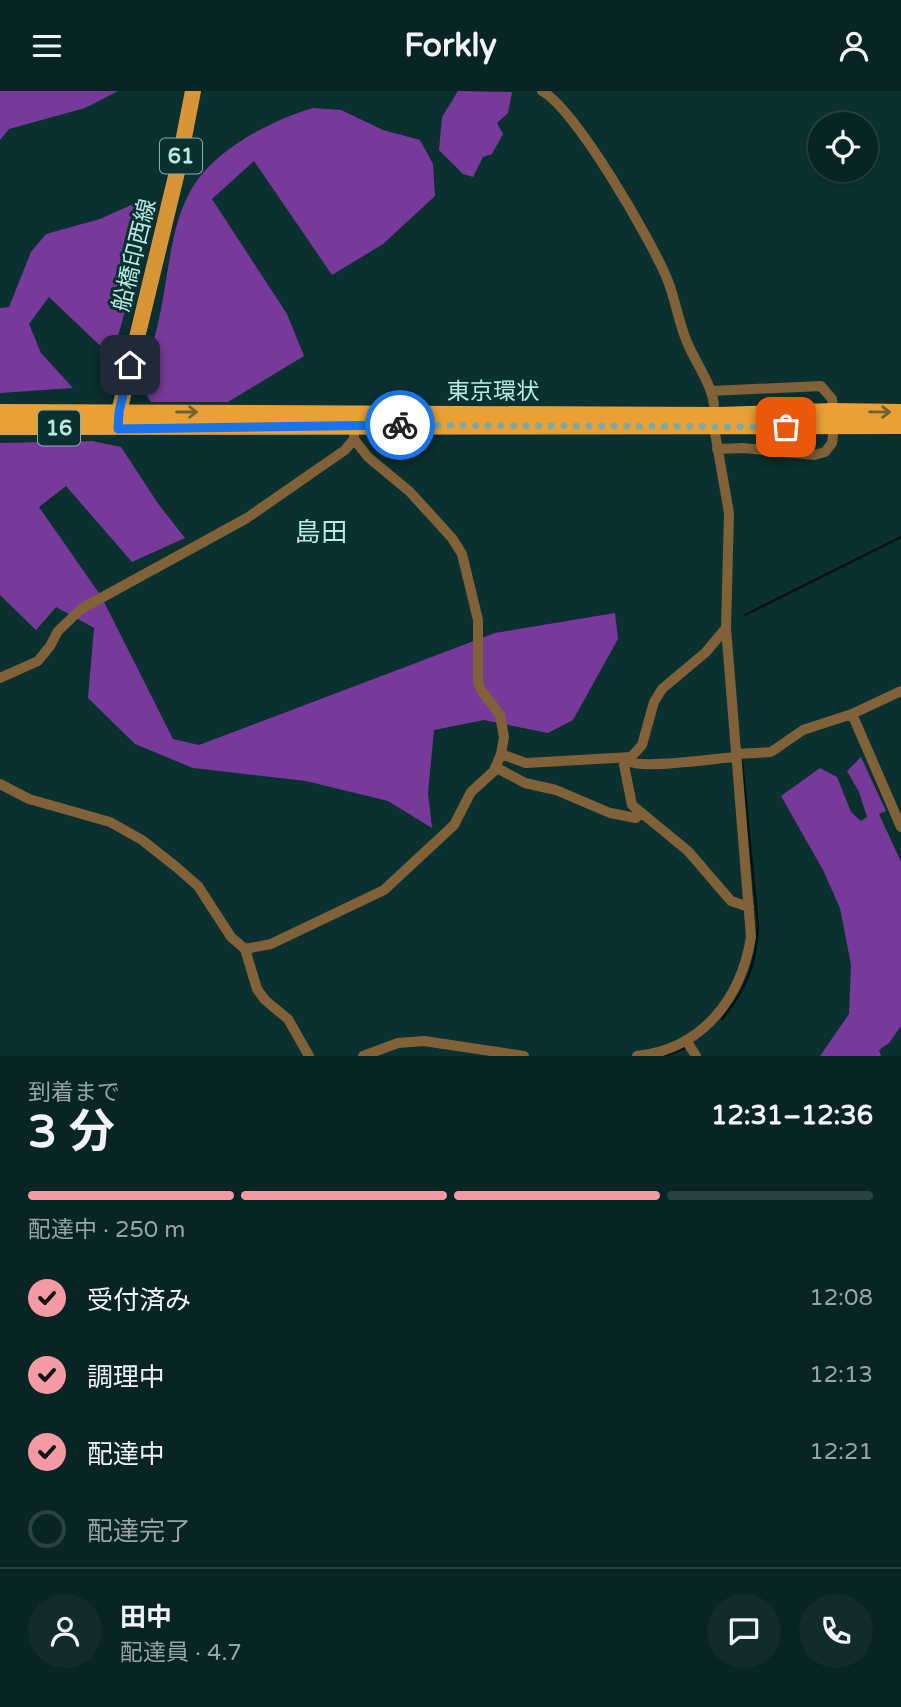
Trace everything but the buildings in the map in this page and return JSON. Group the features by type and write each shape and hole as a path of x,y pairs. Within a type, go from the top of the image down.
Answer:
{"highway":[{"name":"東京環状","path":"0,412 119,412 332,420 833,419 901,412"},
{"name":"東京環状","path":"833,419 901,426"},
{"name":"東京環状","path":"0,427 118,429 332,420 354,432 481,420"}],"main road":[{"name":"船橋印西線","path":"118,429 119,412 166,220 193,91"}],"street":[{"path":"542,91 575,125 660,263 685,337 712,391 714,405"},
{"path":"712,391 821,386 832,399 832,443 825,452 814,455 743,448 717,449"},
{"path":"0,678 37,661 58,631 81,609 247,518 345,450 354,432"},
{"path":"245,949 271,944 384,890 454,825 471,792 495,767 501,754 504,737 500,715 481,690 478,681 478,620 462,554 452,538 410,492 368,457 354,432"},
{"path":"637,1056 649,1055 687,1040 714,1017 741,979 751,937 726,628 729,513 715,433"},
{"path":"726,628 706,652 662,689 654,702 642,745 624,765 629,797 639,814 671,835 688,851 731,901 749,907"},
{"path":"631,759 633,764 651,764 771,752 803,730 852,714 901,691"},
{"path":"852,714 901,827"},
{"path":"501,754 526,763 631,759"},
{"path":"495,767 525,783 556,790 610,813 636,818 639,814"},
{"path":"0,784 29,799 103,819 142,840 198,886 232,937 245,949 257,989 288,1019 309,1056"},
{"path":"687,1040 696,1056"},
{"path":"363,1056 398,1043 424,1041 524,1056"}],"shaded area":[{"path":"0,91 118,91 85,108 9,129 0,140"},
{"path":"458,91 512,92 508,113 497,123 503,134 492,154 483,157 473,177 463,174 439,150 442,117"},
{"path":"313,108 341,110 383,130 420,140 433,164 435,196 383,244 332,275 254,161 212,199 287,314 304,356 228,402 151,402 141,386 159,319 175,233 191,190 201,175 228,150 280,120"},
{"path":"140,201 149,204 133,283 112,357 49,297 29,324 41,353 73,388 0,393 0,308 9,307 31,252 46,234 100,219"},
{"path":"92,441 121,447 159,505 185,538 132,562 66,486 39,507 101,596 173,739 199,745 495,633 615,613 618,639 573,720 548,733 484,720 434,730 428,793 432,828 388,801 306,781 193,768 135,744 88,698 94,628 56,607 36,630 0,595 0,443"},
{"path":"861,757 886,811 879,814 901,862 901,1026 889,1043 879,1050 881,1056 820,1056 849,1014 851,965 840,908 823,870 781,796 820,768 837,777 851,812 861,821 867,817 859,792 847,771"}],"waterway":[{"path":"745,615 901,537"},
{"path":"722,1019 738,997 749,975 757,940 758,926 742,762"},
{"path":"666,1056 685,1048"}],"way so far":[{"path":"400,425 786,427"}],"district":[{"name":"島田","path":"321,532"}],"route":[{"path":"130,365 119,412 118,429 400,425"}]}
